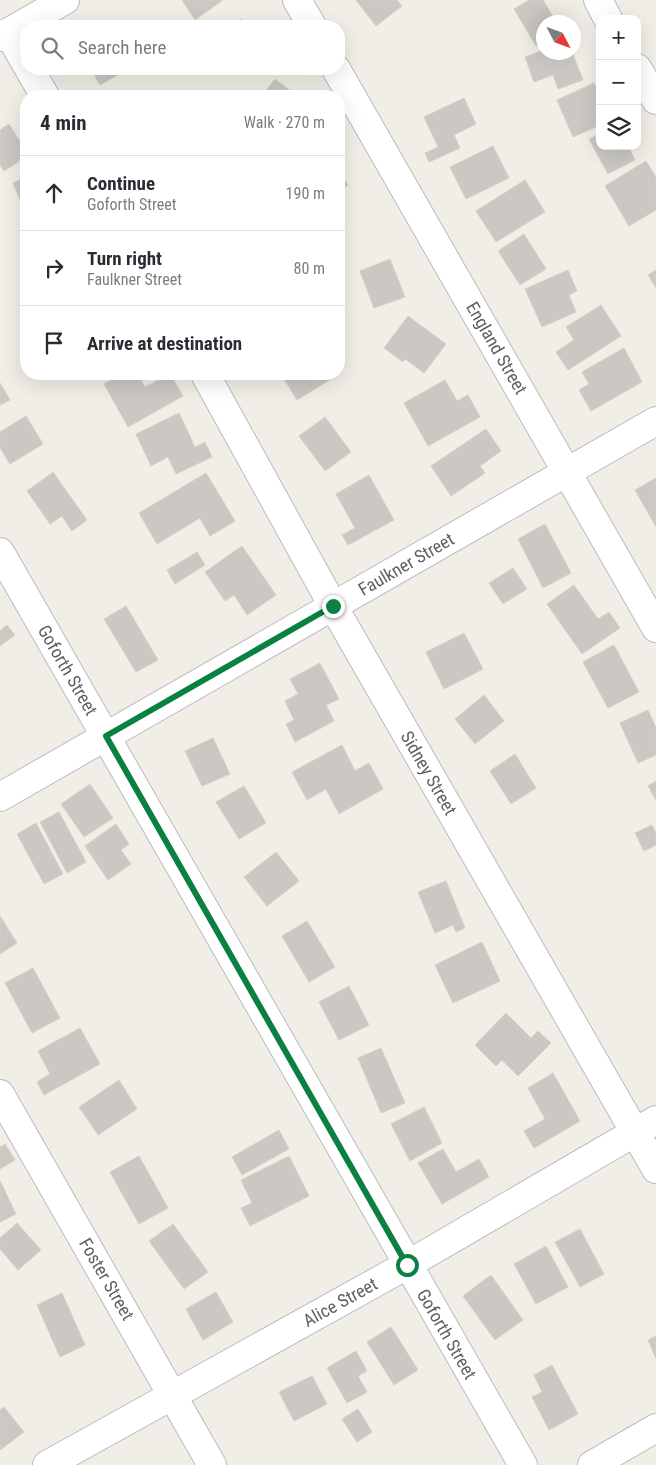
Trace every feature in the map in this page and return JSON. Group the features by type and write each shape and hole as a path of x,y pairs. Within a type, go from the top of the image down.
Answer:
{"street":[{"path":"29,20 65,0"},
{"path":"297,0 309,20"},
{"path":"598,0 606,15"},
{"path":"20,25 4,34 20,56"},
{"path":"33,75 41,90"},
{"name":"England Street","path":"339,75 568,471 656,628"},
{"path":"641,75 656,100"},
{"name":"Sidney Street","path":"208,380 333,606 645,1126 656,1169"},
{"name":"Faulkner Street","path":"0,797 656,420"},
{"name":"Goforth Street","path":"0,552 523,1465"},
{"name":"Foster Street","path":"0,1094 212,1465"},
{"name":"Alice Street","path":"47,1465 407,1265 645,1126"},
{"path":"592,1465 656,1428"}],"building":[{"path":"182,0 223,0 195,20"},
{"path":"356,0 397,0 402,6 376,26"},
{"path":"529,0 543,0 552,15 536,15 536,46 514,9"},
{"path":"536,53 536,60 575,60 583,80 558,89 553,75 534,82 525,57"},
{"path":"94,75 118,75 100,85"},
{"path":"275,79 289,90 267,90"},
{"path":"594,83 596,87 596,127 573,137 557,100"},
{"path":"464,98 476,124 454,135 460,148 429,162 425,153 438,147 424,117"},
{"path":"9,124 20,141 20,161 4,171 0,165 0,130"},
{"path":"596,136 596,150 630,150 635,160 608,174 589,139"},
{"path":"493,146 509,178 466,199 450,167"},
{"path":"646,161 656,177 656,210 629,226 605,186"},
{"path":"20,180 20,200 13,183"},
{"path":"525,180 545,212 496,242 476,211"},
{"path":"524,234 546,269 520,285 498,251"},
{"path":"390,259 405,297 374,308 360,271"},
{"path":"568,270 577,291 569,295 576,312 542,327 525,289"},
{"path":"656,270 656,288 648,275"},
{"path":"601,305 621,336 568,370 556,352 574,340 566,327"},
{"path":"408,316 446,344 424,373 405,359 403,362 384,348"},
{"path":"624,348 642,382 591,411 579,390 589,384 582,372"},
{"path":"111,380 141,380 145,387 158,380 174,380 183,396 128,427 104,384"},
{"path":"285,380 330,380 297,400"},
{"path":"445,380 457,401 468,395 480,417 428,446 404,403"},
{"path":"0,383 10,400 0,405"},
{"path":"179,413 195,447 205,442 212,457 176,474 168,457 151,466 136,434"},
{"path":"26,416 43,444 10,464 0,448 0,432"},
{"path":"325,417 351,452 325,471 299,436"},
{"path":"486,429 501,451 480,466 485,473 451,496 431,466"},
{"path":"53,472 87,520 72,531 62,516 50,524 27,491"},
{"path":"206,473 235,521 210,536 200,518 157,544 139,513"},
{"path":"369,475 394,520 348,545 342,535 355,528 336,494"},
{"path":"656,478 656,527 635,490"},
{"path":"545,524 571,573 543,588 518,539"},
{"path":"242,546 276,595 247,615 234,595 225,601 205,572"},
{"path":"197,552 205,565 175,584 167,570"},
{"path":"513,568 527,589 503,604 489,583"},
{"path":"574,585 598,619 609,612 620,628 582,654 547,604"},
{"path":"126,606 158,660 136,672 104,619"},
{"path":"7,625 15,635 0,646 0,631"},
{"path":"464,633 483,669 444,689 426,652"},
{"path":"614,645 639,692 608,708 583,662"},
{"path":"320,663 339,699 326,705 334,721 295,742 286,724 294,720 285,701 298,694 290,679"},
{"path":"484,695 504,721 475,744 455,719"},
{"path":"648,710 656,728 656,755 638,763 620,723"},
{"path":"213,738 230,774 202,786 185,751"},
{"path":"342,745 355,771 369,763 383,789 339,814 326,789 307,800 292,772"},
{"path":"515,754 536,788 511,804 490,771"},
{"path":"656,781 656,800 648,786"},
{"path":"90,784 113,818 84,837 61,804"},
{"path":"244,786 266,823 239,839 216,802"},
{"path":"59,812 86,862 67,873 40,822"},
{"path":"36,823 63,874 44,884 17,834"},
{"path":"116,824 129,844 121,850 131,864 108,880 85,846"},
{"path":"652,825 656,833 656,845 644,851 635,833"},
{"path":"276,852 299,881 267,906 244,877"},
{"path":"446,881 465,928 456,932 453,925 435,933 418,892"},
{"path":"0,916 17,943 0,954"},
{"path":"307,921 335,967 309,982 282,936"},
{"path":"482,942 500,981 453,1003 435,965"},
{"path":"33,968 60,1018 32,1033 5,983"},
{"path":"349,986 369,1025 339,1040 319,1002"},
{"path":"506,1013 531,1038 538,1031 551,1043 518,1076 502,1060 496,1066 475,1045"},
{"path":"80,1028 100,1064 44,1095 37,1082 50,1074 38,1051"},
{"path":"381,1048 405,1103 381,1113 358,1058"},
{"path":"553,1073 580,1121 534,1148 524,1131 545,1119 528,1088"},
{"path":"119,1080 137,1109 98,1135 79,1107"},
{"path":"424,1107 442,1143 410,1161 391,1124"},
{"path":"279,1130 289,1149 242,1175 232,1157"},
{"path":"5,1144 15,1160 0,1169 0,1147"},
{"path":"443,1149 456,1172 479,1159 489,1177 442,1204 418,1163"},
{"path":"139,1156 168,1208 139,1224 110,1172"},
{"path":"289,1156 309,1196 250,1226 241,1208 252,1203 241,1180"},
{"path":"0,1181 16,1214 0,1222"},
{"path":"17,1223 41,1250 18,1270 0,1249 0,1238"},
{"path":"173,1224 208,1272 184,1289 149,1241"},
{"path":"580,1229 604,1274 580,1287 555,1242"},
{"path":"546,1246 568,1287 536,1304 514,1264"},
{"path":"491,1275 523,1320 495,1340 463,1296"},
{"path":"216,1292 233,1322 203,1340 186,1309"},
{"path":"62,1293 85,1345 60,1357 37,1305"},
{"path":"391,1327 418,1370 394,1385 367,1342"},
{"path":"656,1336 656,1359 648,1340"},
{"path":"356,1351 367,1371 358,1376 367,1392 347,1403 327,1368"},
{"path":"552,1365 578,1414 549,1430 532,1397 542,1392 534,1375"},
{"path":"312,1376 327,1404 294,1421 279,1392"},
{"path":"4,1407 24,1432 0,1450 0,1410"},
{"path":"358,1409 372,1432 357,1442 342,1419"}],"route":[{"path":"333,606 106,736 407,1265"}]}
